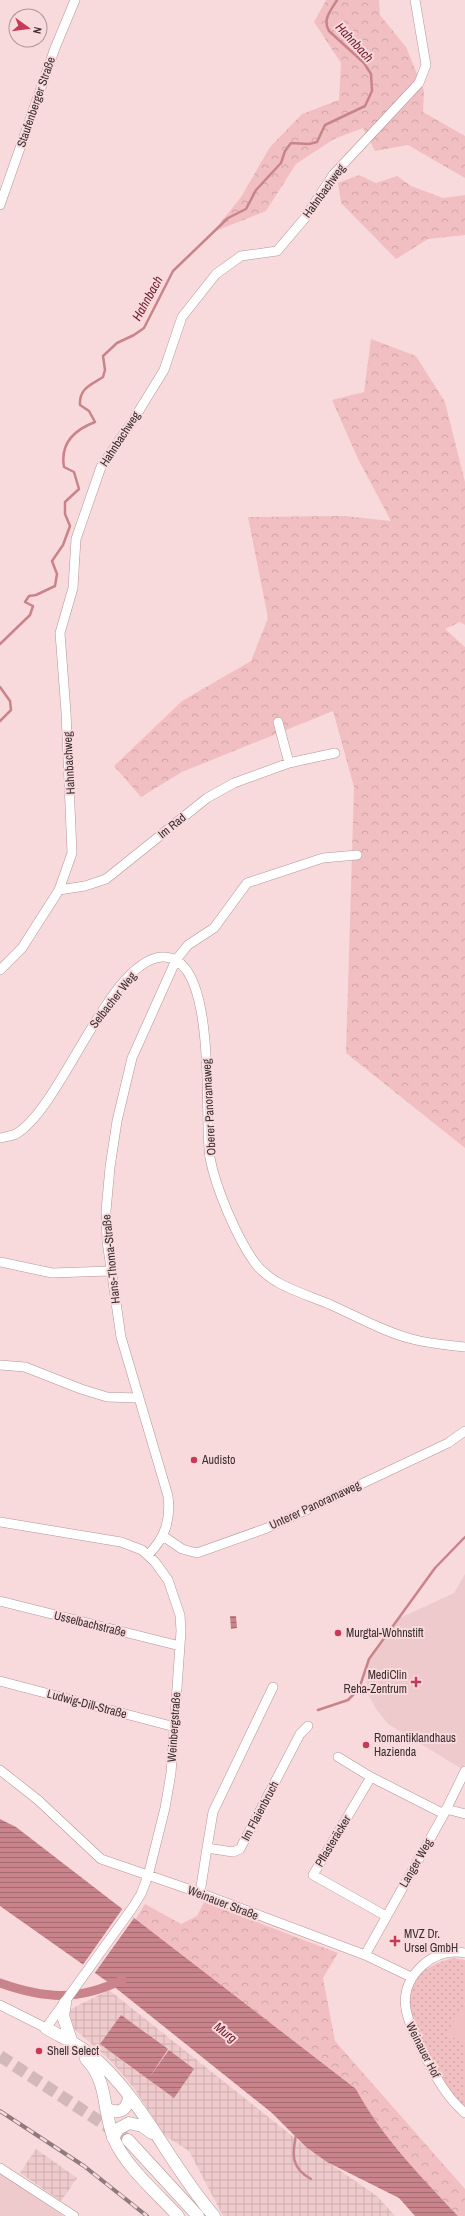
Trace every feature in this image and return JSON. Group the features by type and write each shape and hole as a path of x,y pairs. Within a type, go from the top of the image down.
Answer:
{"main road":[{"path":"65,2003 63,2016 71,2040"},
{"path":"46,2028 71,2040 103,2066 129,2097 189,2185 214,2216"},
{"path":"58,2035 87,2060 98,2074 114,2138 130,2163 178,2216"},
{"path":"107,2109 113,2112 122,2111 128,2103 129,2097"},
{"path":"114,2138 118,2129 129,2123 142,2126 154,2134"},
{"path":"128,2140 198,2216"}],"street":[{"name":"Staufenberger Straße","path":"0,205 50,62 74,0"},
{"name":"Hahnbachweg","path":"0,970 22,948 59,890 72,853 66,720 60,633 73,588 76,539 101,467 132,422 164,370 182,317 216,274 241,256 277,251 305,218 333,175 419,83 426,65 415,0"},
{"path":"278,722 289,763"},
{"name":"Im Rad","path":"59,890 85,886 106,879 207,798 234,784 289,763 335,753"},
{"path":"176,960 188,946 214,928 247,883 323,858 357,855"},
{"name":"Selbacher Weg","path":"0,1138 17,1133 48,1098 108,1003 135,972 150,960 160,957 176,960"},
{"name":"Hans-Thoma-Straße","path":"148,1555 163,1536 169,1520 168,1496 154,1444 138,1398 121,1337 110,1271 106,1210 110,1167 120,1106 132,1058 176,960"},
{"name":"Oberer Panoramaweg","path":"176,960 185,967 195,988 206,1034 207,1133 210,1158 224,1201 255,1264 264,1273 282,1285 378,1327 410,1339 465,1347"},
{"path":"0,1262 52,1273 110,1271"},
{"path":"0,1364 25,1367 81,1389 107,1397 138,1398"},
{"name":"Unterer Panoramaweg","path":"163,1536 182,1550 193,1553 234,1540 300,1513 448,1443 465,1432"},
{"name":"Weinbergstraße","path":"0,1522 121,1542 134,1546 148,1555 162,1571 176,1597 180,1615 180,1646 175,1727 165,1808 148,1876 141,1894 133,1907 46,2028"},
{"name":"Usselbachstraße","path":"0,1601 180,1646"},
{"name":"Ludwig-Dill-Straße","path":"0,1681 175,1727"},
{"path":"200,1893 213,1812 273,1686"},
{"name":"Im Flaienbruch","path":"207,1848 232,1852 240,1849 300,1734 308,1726"},
{"path":"338,1757 371,1777 445,1811 465,1814"},
{"name":"Weinauer Straße","path":"0,1770 38,1800 101,1859 200,1893 365,1955 411,1977"},
{"name":"Langer Weg","path":"365,1955 445,1811 465,1771"},
{"name":"Pflasteräcker","path":"371,1777 313,1875 386,1916"},
{"path":"411,1977 433,1957 453,1952 465,1953"},
{"name":"Weinauer Hof","path":"411,1977 406,1991 406,2018 434,2076 452,2101 465,2113"},
{"path":"0,2005 46,2028"},
{"path":"0,2168 74,2216"}],"shaded area":[{"name":"MediClin Reha-Zentrum","path":"465,1574 465,1765 462,1769 388,1724 376,1709 368,1694 365,1670 371,1658 400,1618 454,1593"},
{"path":"109,1990 306,2147 377,2196 395,2216 223,2216 189,2151 164,2135 134,2088 111,2061 73,2028 69,2010"},
{"path":"36,2149 77,2178 61,2201 20,2173"},
{"path":"0,2173 60,2213 64,2216 0,2216"}],"green space":[{"path":"326,0 379,0 380,15 406,47 424,91 423,112 465,136 465,178 408,145 375,151 363,128 334,139 296,164 266,211 213,232 241,197 270,147 302,114 339,100 341,63 314,22"},
{"path":"359,175 376,183 397,176 411,186 443,198 465,195 465,235 428,239 396,259 341,203 338,183"},
{"path":"371,339 416,356 445,402 465,482 465,625 460,622 445,629 465,647 465,1148 346,1053 354,787 333,711 182,772 141,797 114,766 182,701 251,661 268,618 248,517 345,516 391,521 358,459 332,400 364,392"},
{"path":"204,1902 338,1953 323,1978 335,2041 465,2189 465,2216 458,2216 402,2156 377,2123 356,2089 135,1920 145,1904 181,1924 197,1916"},
{"path":"454,1958 465,1960 465,2003 447,2035 465,2041 465,2108 452,2096 411,2022 410,2009 412,1988 423,1972 431,1966"},
{"path":"465,2003 465,2041 446,2035"}],"water":[{"path":"230,1616 236,1616 237,1628 231,1629"},
{"name":"Murg","path":"0,1819 16,1827 356,2089 377,2123 402,2156 458,2216 415,2216 399,2198 327,2162 306,2147 272,2113 112,1985 0,1906"},
{"path":"121,2015 168,2049 149,2078 169,2050 194,2069 174,2098 100,2044"}],"pier":[{"path":"123,1908 134,1918 94,1974 82,1966"}],"waterway":[{"name":"Hahnbach","path":"0,644 30,615 33,606 25,602 29,596 36,595 55,586 57,574 52,561 63,545 70,526 65,514 65,502 79,489 74,472 64,467 64,451 70,439 75,434 87,425 95,422 89,411 80,405 80,399 81,395 90,385 103,377 105,370 103,356 117,343 134,335 144,328 173,271 228,218 246,209 256,190 281,163 285,151 291,143 309,144 317,142 325,125 365,106 372,91 371,74 364,63 329,31 327,27 326,23 328,15 337,0"},
{"name":"Hahnbach","path":"0,687 10,701 11,710 0,721"},
{"path":"318,1710 348,1700 359,1689 369,1659 435,1568 465,1537"},
{"path":"0,1983 47,1995 61,1995 91,1992 122,1980"},
{"path":"296,2135 294,2149 294,2160 296,2166 304,2175 311,2179"}],"tunnel":[{"path":"0,2056 128,2140"}],"railway":[{"path":"0,2111 84,2166 147,2216"}],"place":[{"name":"Audisto","path":"194,1460"},
{"name":"Murgtal-Wohnstift","path":"338,1633"},
{"name":"MediClin Reha-Zentrum","path":"416,1682"},
{"name":"Romantiklandhaus Hazienda","path":"366,1745"},
{"name":"MVZ Dr. Ursel GmbH","path":"395,1941"},
{"name":"Shell Select","path":"39,2051"}]}
